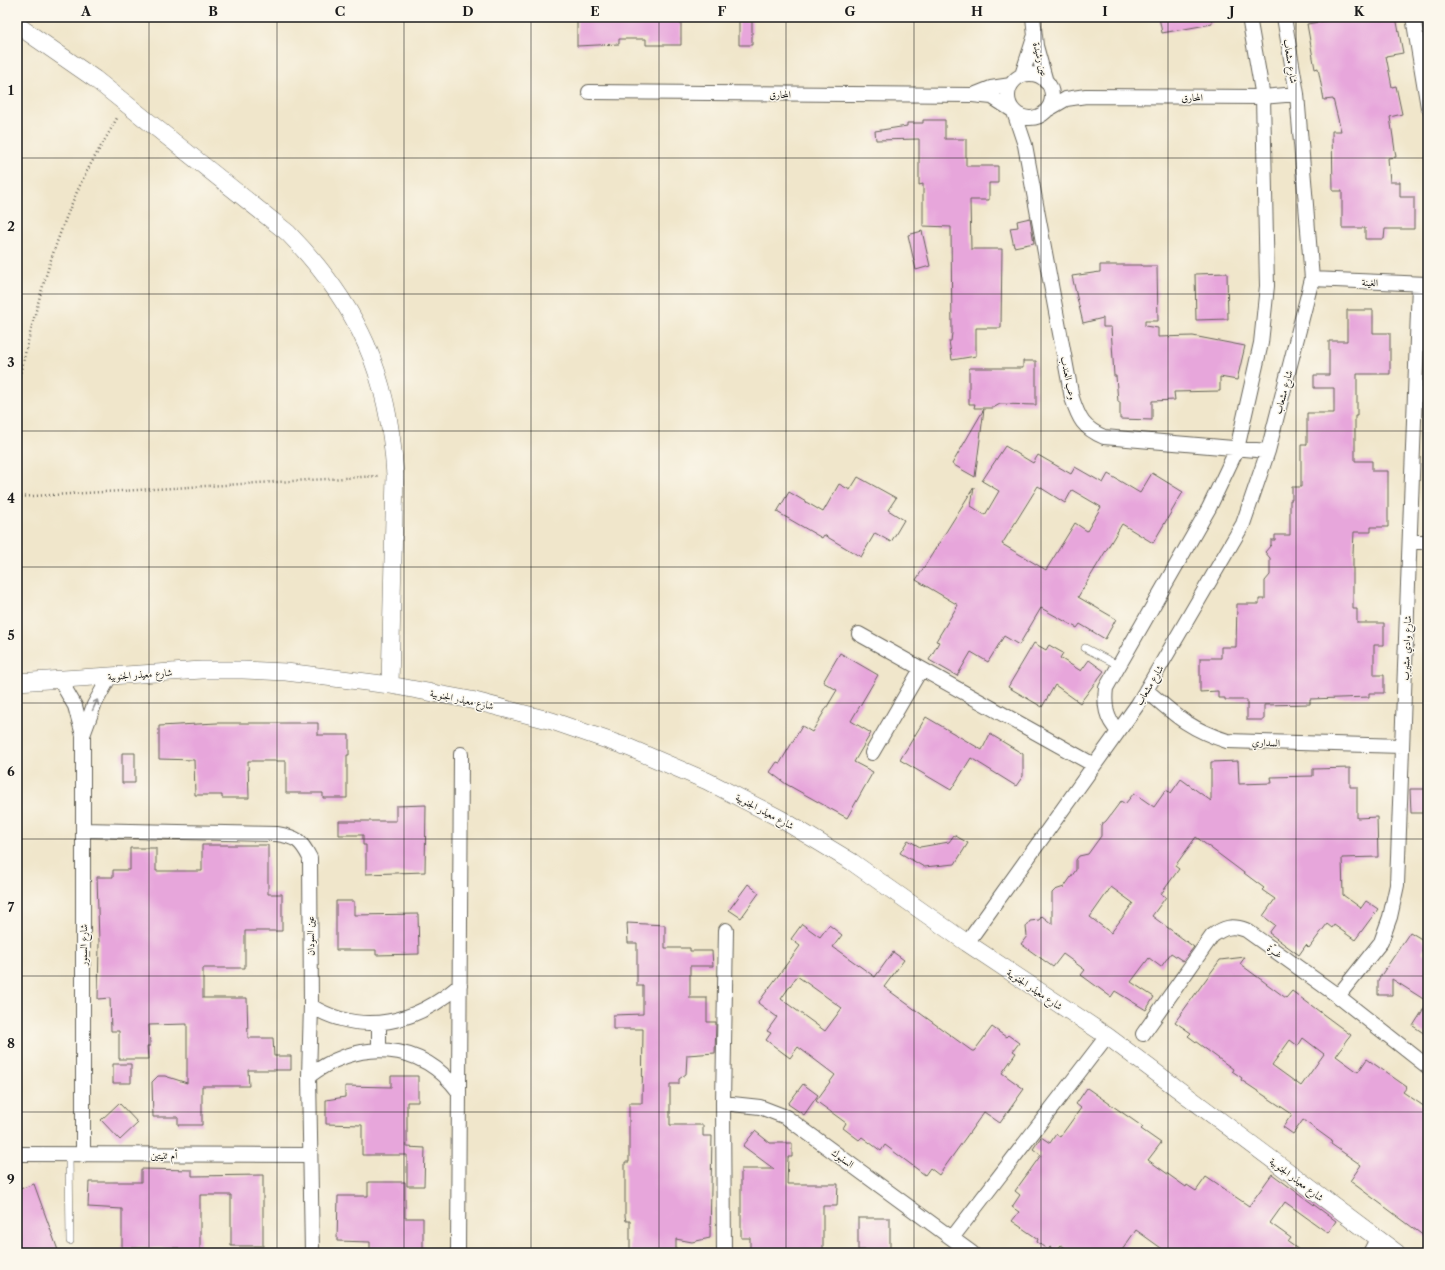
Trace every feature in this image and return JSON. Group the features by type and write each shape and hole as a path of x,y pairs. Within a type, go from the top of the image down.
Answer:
{"street":[{"name":"عين رشيدة","path":"1034,17 1038,56 1048,85"},
{"path":"1118,732 1109,723 1105,698 1106,688 1209,508 1238,449 1261,343 1267,286 1263,97 1249,17"},
{"name":"شارع مشعاب","path":"967,943 1118,732 1146,690 1242,524 1268,452 1312,279 1297,94 1284,17"},
{"path":"1413,17 1428,107"},
{"path":"17,25 95,79 288,233 312,258 333,284 351,313 367,343 379,375 390,421 396,475 390,684"},
{"name":"عين رشيدة","path":"1022,75 1035,36"},
{"path":"1031,74 1039,76 1048,85 1052,95 1045,112 1028,118 1013,111 1008,99 1011,84 1022,75 1031,74"},
{"name":"المحارق","path":"972,95 991,88 1011,84"},
{"name":"المحارق","path":"1048,85 1086,96"},
{"name":"المحارق","path":"589,92 972,95 992,97 1013,111"},
{"name":"المحارق","path":"1045,112 1066,99 1086,96 1263,97 1297,94"},
{"name":"وعب العندب","path":"1013,111 1025,145 1072,398 1078,416 1090,431 1104,437 1268,452"},
{"name":"وعب العندب","path":"1025,145 1030,125 1045,112"},
{"name":"الغينة","path":"1312,279 1423,284"},
{"name":"شارع وادي مشيرب","path":"1338,996 1381,942 1390,917 1397,885 1410,542 1423,284"},
{"path":"1410,542 1428,542"},
{"path":"859,634 1094,764"},
{"path":"872,753 921,669"},
{"name":"شارع معيذر الجنوبية","path":"17,682 202,670 286,672 390,684 471,700 552,721 630,748 707,781 781,819 852,862 967,943 1107,1036 1374,1246 1397,1253"},
{"name":"شارع السمور","path":"83,735 94,705 110,676"},
{"name":"شارع السمور","path":"60,680 75,706 83,735 83,1155"},
{"name":"السداري","path":"1146,690 1182,721 1205,734 1227,741 1402,746"},
{"path":"458,1253 461,754"},
{"name":"عين السودان","path":"83,830 277,834 291,836 303,845 310,858 311,1006 309,1076 312,1253"},
{"name":"غــرّة","path":"1144,1034 1212,936 1228,927 1238,927 1246,930 1338,996 1428,1067"},
{"path":"724,1253 723,1103 726,930"},
{"path":"311,1006 323,1014 343,1021 364,1024 379,1023 408,1017 422,1011 436,1004 460,985"},
{"path":"379,1023 379,1050"},
{"path":"952,1238 1107,1036"},
{"path":"309,1076 330,1062 342,1057 366,1051 379,1050 406,1053 418,1058 441,1072 459,1092"},
{"name":"السنبوك","path":"723,1103 760,1106 786,1117 972,1253"},
{"name":"أم ثنيتين","path":"17,1154 310,1155"}],"lane":[{"path":"1085,648 1118,665"},
{"path":"69,1155 70,1241"}],"path":[{"path":"17,388 39,299 66,220 82,182 125,103"},
{"path":"17,497 396,475"}],"building":[{"path":"577,17 664,17 664,21 681,21 681,45 646,45 646,39 619,39 619,44 577,46"},
{"path":"1159,17 1211,17 1212,24 1162,33"},
{"path":"1331,17 1396,17 1403,53 1386,56 1392,87 1396,86 1402,114 1390,117 1396,157 1388,158 1390,182 1400,182 1400,197 1414,197 1414,229 1385,229 1384,239 1365,239 1365,228 1342,228 1342,191 1333,191 1332,131 1341,131 1333,99 1324,100 1318,68 1315,69 1307,24 1331,20"},
{"path":"739,21 752,21 752,45 739,45"},
{"path":"923,120 945,120 945,139 966,139 966,166 998,166 998,183 989,183 989,200 970,200 971,249 1002,249 1001,328 976,328 976,356 952,360 949,341 951,341 952,333 951,227 923,226 923,184 919,185 919,139 876,140 875,131 907,126 907,123 923,123"},
{"path":"1030,218 1034,243 1014,247 1010,228 1018,227 1017,221"},
{"path":"922,231 930,266 916,270 908,235"},
{"path":"1100,265 1157,266 1158,321 1145,321 1145,326 1158,328 1158,337 1193,336 1245,346 1237,380 1220,377 1220,391 1174,392 1175,400 1152,401 1152,420 1120,419 1120,402 1118,402 1116,376 1114,376 1111,327 1103,327 1103,318 1083,323 1072,276 1100,272"},
{"path":"1227,273 1228,319 1196,320 1195,274"},
{"path":"1347,310 1373,310 1373,333 1390,333 1390,374 1357,374 1357,416 1355,416 1355,461 1372,461 1372,471 1388,471 1388,527 1371,527 1371,532 1354,532 1353,553 1353,609 1357,609 1357,623 1384,623 1384,645 1374,645 1374,675 1384,675 1384,693 1369,693 1369,697 1310,699 1310,704 1264,705 1264,720 1247,720 1247,700 1225,700 1225,698 1218,698 1218,691 1200,692 1200,658 1221,658 1221,647 1236,647 1237,604 1259,604 1259,599 1265,599 1265,581 1270,575 1270,558 1265,552 1271,545 1271,540 1275,540 1275,535 1290,535 1290,500 1292,500 1292,487 1301,487 1301,445 1307,445 1307,413 1334,413 1334,388 1314,388 1314,375 1329,375 1329,341 1347,341"},
{"path":"1023,361 1036,361 1036,405 1000,404 993,408 974,408 975,404 969,404 969,368 1023,368"},
{"path":"984,409 975,477 952,464"},
{"path":"1005,446 1033,463 1038,455 1071,474 1075,467 1103,483 1108,474 1140,493 1152,473 1183,492 1153,543 1122,524 1078,597 1116,619 1105,639 1080,624 1077,628 1041,608 1019,645 1004,636 988,662 971,652 957,676 929,660 939,642 936,641 958,605 916,580 974,487 971,506 985,515 999,491 982,481","holes":["1038,486 1065,503 1072,490 1101,507 1087,531 1075,523 1046,570 1002,544"]},
{"path":"858,477 896,498 888,510 904,520 891,542 875,533 861,557 824,535 822,538 777,512 789,492 823,512 839,484 850,490"},
{"path":"1034,643 1046,650 1049,645 1063,653 1060,658 1081,671 1089,660 1104,671 1080,703 1055,685 1042,707 1008,687"},
{"path":"840,653 878,675 851,721 871,733 854,762 873,772 847,818 786,784 770,772 777,762 780,763 802,726 812,732 837,690 823,682"},
{"path":"926,717 982,750 990,734 1023,754 1023,776 1016,786 971,758 951,790 900,760"},
{"path":"217,723 318,723 318,735 349,735 349,755 347,755 347,798 323,798 323,793 286,793 286,761 248,761 249,798 222,798 222,795 195,795 194,760 159,759 159,726"},
{"path":"122,753 135,753 135,783 122,783"},
{"path":"1238,761 1239,784 1272,783 1271,777 1313,776 1313,769 1350,768 1350,787 1357,787 1357,818 1377,817 1378,857 1342,858 1343,895 1361,908 1366,901 1378,909 1355,940 1334,925 1332,928 1327,924 1309,948 1306,945 1299,955 1269,933 1275,925 1263,916 1275,899 1262,890 1264,888 1196,837 1175,866 1179,869 1161,894 1166,897 1152,916 1194,947 1183,961 1171,953 1161,967 1149,958 1131,982 1154,997 1146,1010 1115,991 1111,997 1081,975 1085,970 1063,954 1053,967 1021,944 1027,936 1026,927 1030,921 1039,920 1042,916 1052,924 1052,893 1055,890 1064,887 1076,870 1076,860 1079,856 1088,854 1101,836 1101,825 1106,821 1121,801 1125,804 1134,793 1154,807 1166,790 1171,793 1181,779 1211,801 1211,762","holes":["1111,887 1133,903 1111,933 1090,917"]},
{"path":"1410,789 1428,789 1428,813 1411,813"},
{"path":"426,805 425,872 366,874 366,845 363,845 363,835 339,835 339,821 396,821 396,806"},
{"path":"954,835 968,843 955,864 924,867 900,853 908,840 920,847 949,842"},
{"path":"202,845 268,845 268,894 282,894 282,931 245,931 245,968 203,968 203,998 247,998 248,1038 273,1038 274,1056 291,1056 291,1070 248,1070 249,1086 202,1086 202,1125 178,1125 178,1117 153,1117 152,1082 158,1076 165,1076 187,1083 187,1024 149,1025 150,1046 147,1046 148,1059 119,1059 119,1031 111,1031 110,998 98,999 99,942 97,877 113,877 113,870 130,870 130,848 156,848 156,871 202,871"},
{"path":"748,884 759,893 741,918 729,910"},
{"path":"336,901 354,901 354,915 418,914 419,954 376,955 376,950 336,950"},
{"path":"627,923 665,925 665,948 690,948 690,951 712,951 713,966 690,966 690,998 707,998 707,1022 716,1022 715,1053 687,1055 686,1074 679,1079 679,1084 670,1084 670,1125 703,1125 703,1136 712,1136 710,1238 692,1242 676,1239 676,1253 630,1253 630,1221 626,1221 625,1216 625,1162 629,1162 629,1103 642,1103 643,1029 613,1029 613,1015 643,1014 643,986 637,986 637,943 628,943"},
{"path":"802,924 820,937 829,925 842,935 833,947 875,977 893,952 904,960 884,987 972,1051 974,1051 992,1027 1006,1037 1008,1035 1019,1043 1013,1051 1016,1053 1002,1073 1024,1089 1000,1123 984,1112 939,1175 930,1168 925,1175 885,1145 881,1151 862,1137 859,1140 843,1128 846,1123 816,1101 835,1075 798,1047 790,1058 766,1040 771,1033 767,1031 777,1017 758,1003 800,946 791,939","holes":["797,976 842,1008 825,1031 781,999"]},
{"path":"1410,932 1428,943 1422,952 1428,956 1428,1002 1392,979 1392,995 1378,995 1378,980"},
{"path":"1245,957 1240,964 1286,998 1292,991 1351,1035 1336,1056 1358,1072 1367,1059 1407,1087 1403,1092 1428,1109 1428,1239 1350,1181 1361,1165 1331,1144 1332,1141 1303,1120 1293,1134 1283,1127 1292,1114 1241,1080 1242,1078 1232,1071 1233,1069 1188,1036 1191,1033 1175,1022 1220,960","holes":["1303,1038 1324,1054 1301,1086 1272,1065 1290,1040 1298,1046"]},
{"path":"1428,1002 1428,1036 1413,1026"},
{"path":"113,1064 131,1064 131,1083 113,1083"},
{"path":"391,1076 418,1076 418,1102 407,1102 407,1147 425,1148 424,1186 407,1186 407,1155 362,1155 362,1125 326,1124 326,1100 345,1097 345,1086 391,1087"},
{"path":"803,1084 818,1095 804,1115 788,1104"},
{"path":"1087,1088 1143,1127 1141,1129 1161,1143 1148,1160 1186,1187 1187,1185 1196,1191 1206,1177 1249,1206 1272,1174 1336,1221 1328,1233 1285,1202 1270,1223 1291,1238 1288,1242 1303,1253 1168,1253 1136,1230 1120,1253 1073,1253 1061,1245 1056,1251 1050,1247 1048,1250 1037,1242 1038,1239 1012,1221 1019,1212 1012,1207 1020,1195 1015,1191 1041,1155 1033,1149 1041,1137 1050,1143 1056,1134 1060,1137 1081,1108 1076,1104"},
{"path":"119,1103 138,1123 120,1140 101,1120"},
{"path":"755,1131 770,1143 792,1143 792,1157 788,1157 787,1184 838,1184 837,1206 823,1206 823,1253 750,1253 750,1238 741,1238 741,1169 774,1169 743,1146"},
{"path":"141,1169 192,1170 192,1176 263,1175 263,1246 231,1246 231,1195 200,1195 200,1253 179,1253 179,1248 122,1248 122,1209 88,1207 89,1182 141,1182"},
{"path":"368,1182 405,1182 405,1218 423,1218 423,1250 370,1250 370,1242 337,1241 338,1196 368,1196"},
{"path":"34,1184 59,1253 17,1253 17,1190"},
{"path":"858,1218 890,1218 890,1251 858,1250"}]}
